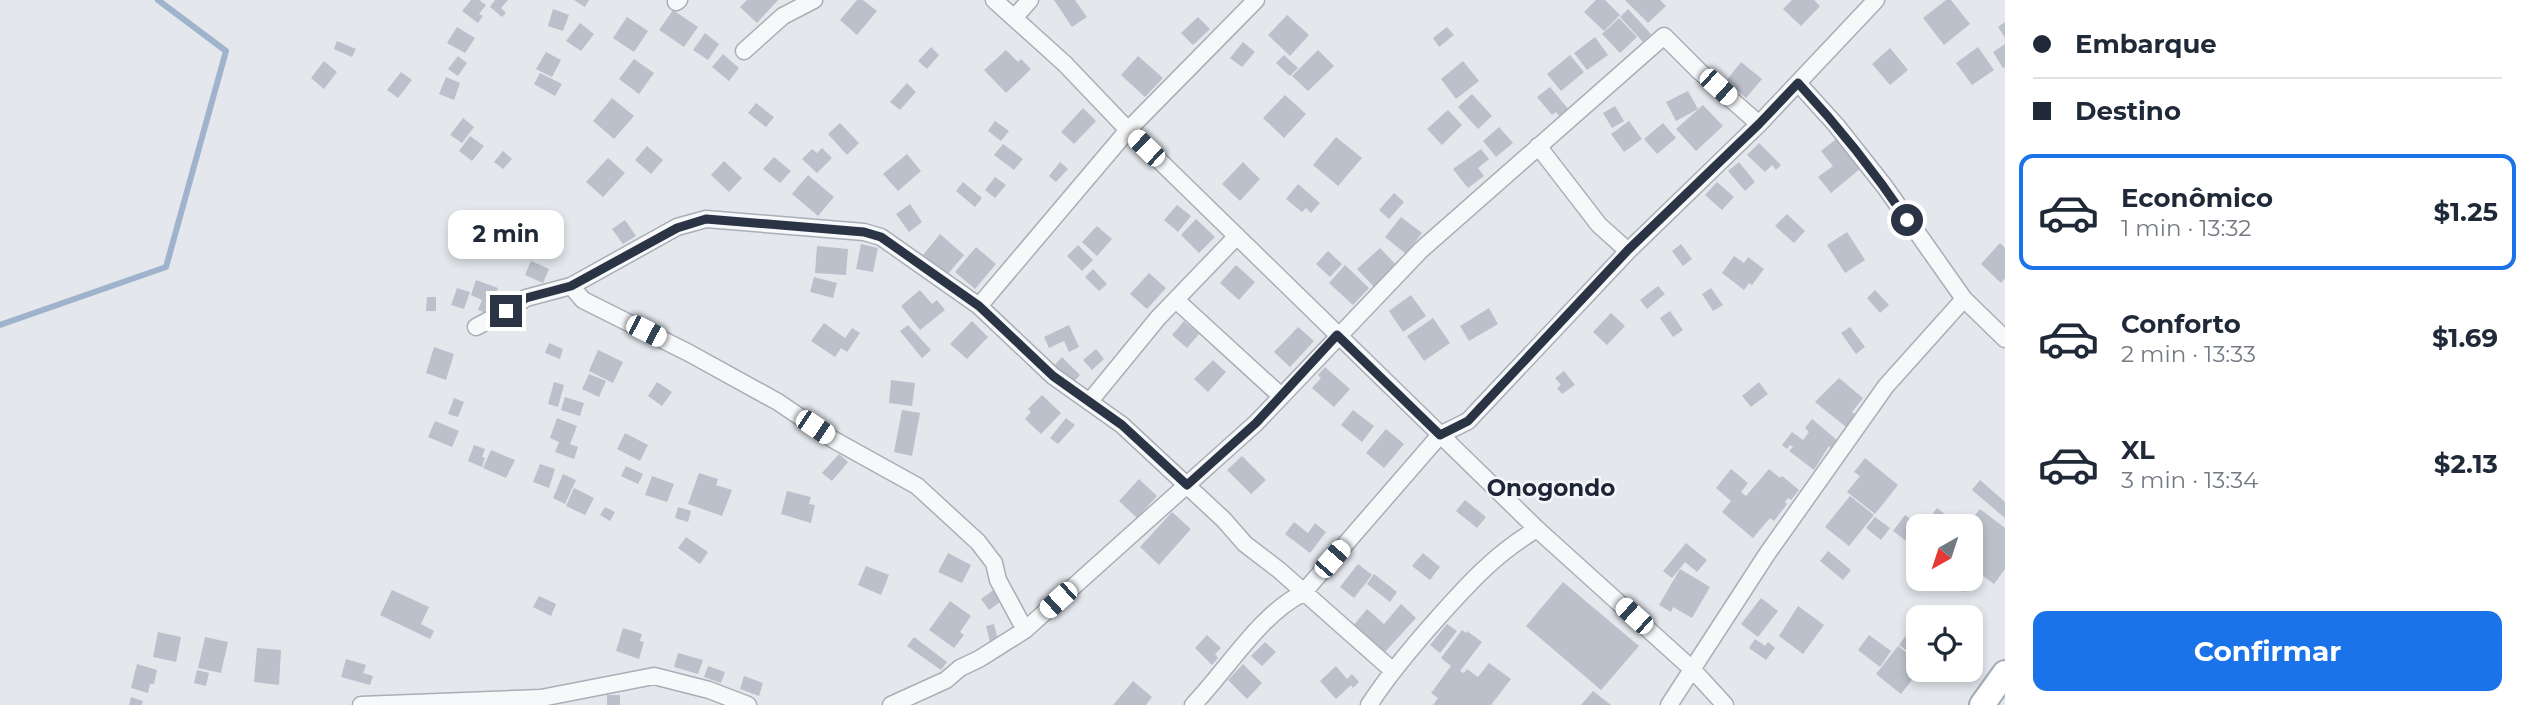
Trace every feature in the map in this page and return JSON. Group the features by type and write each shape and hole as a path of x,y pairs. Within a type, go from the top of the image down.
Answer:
{"main road":[{"path":"1982,705 2005,673"}],"street":[{"path":"744,51 783,16 814,0"},
{"path":"994,0 1065,64 1128,130 1537,529 1692,669 1725,705"},
{"path":"1014,18 1030,0"},
{"path":"979,306 1128,130 1256,0"},
{"path":"1193,705 1263,625 1289,600 1303,593 1440,435 1468,421 1628,250 1759,124 1877,0"},
{"path":"891,705 946,680 960,668 1025,630 1256,423 1337,335 1421,250 1664,36 1759,124"},
{"path":"1798,83 1836,125 1885,187 1964,299 2005,339"},
{"path":"1538,146 1599,225 1628,250"},
{"path":"476,327 526,298 571,286 646,243 677,228 706,219 864,232 881,237 979,306 1053,376 1122,425 1245,544 1392,670"},
{"path":"1090,401 1158,318 1237,236"},
{"path":"571,286 583,300 689,353 917,486 978,542 994,563 998,580 1025,630"},
{"path":"1669,705 1767,554 1886,386 1964,299"},
{"path":"1176,300 1281,396"},
{"path":"1368,705 1392,670 1475,576 1510,545 1537,529"},
{"path":"361,705 541,698 654,676 709,690 748,705"}],"building":[{"path":"471,0 479,0 486,5 479,14 483,16 478,23 462,11"},
{"path":"495,0 508,0 501,8 506,13 502,17 490,7"},
{"path":"574,0 589,0 585,7"},
{"path":"747,0 778,0 757,23 740,7"},
{"path":"857,0 863,0 877,11 857,35 840,20"},
{"path":"1054,0 1075,0 1087,17 1072,27"},
{"path":"1596,0 1605,0 1620,15 1604,31 1584,12"},
{"path":"1625,0 1660,0 1666,6 1648,23"},
{"path":"1792,0 1814,0 1820,6 1801,26 1783,9"},
{"path":"1946,0 1951,0 1970,24 1944,45 1923,18"},
{"path":"553,9 569,15 563,31 548,26"},
{"path":"1628,9 1651,34 1643,42 1620,17"},
{"path":"673,10 698,27 684,47 659,30"},
{"path":"1287,15 1309,35 1290,56 1268,35"},
{"path":"627,17 648,31 634,52 613,38"},
{"path":"1198,17 1210,29 1193,45 1181,33"},
{"path":"1619,18 1637,37 1620,53 1602,34"},
{"path":"2005,22 2005,38 1998,27"},
{"path":"580,23 594,34 581,51 566,41"},
{"path":"457,27 475,38 465,53 447,43"},
{"path":"1447,27 1454,35 1439,47 1433,38"},
{"path":"705,33 719,44 708,60 693,50"},
{"path":"1595,37 1608,55 1587,70 1574,53"},
{"path":"337,41 356,49 352,57 334,49"},
{"path":"1243,42 1255,52 1242,67 1230,58"},
{"path":"2005,44 2005,67 2003,68 1993,52"},
{"path":"931,47 939,55 927,69 918,61"},
{"path":"1978,47 1994,70 1972,85 1956,63"},
{"path":"1890,48 1908,70 1890,85 1872,64"},
{"path":"1006,50 1018,62 1021,59 1031,69 1006,93 984,70"},
{"path":"1318,50 1334,66 1308,91 1292,76"},
{"path":"546,52 561,60 552,77 536,69"},
{"path":"723,54 739,68 729,81 712,67"},
{"path":"1284,55 1298,68 1290,76 1276,63"},
{"path":"1570,55 1584,72 1561,91 1547,74"},
{"path":"458,56 467,63 458,76 448,69"},
{"path":"1138,56 1163,78 1145,97 1121,75"},
{"path":"634,59 654,73 639,94 619,79"},
{"path":"324,61 337,72 324,89 311,78"},
{"path":"1463,61 1479,81 1456,99 1441,79"},
{"path":"1741,62 1762,79 1746,98 1726,81"},
{"path":"401,72 412,80 398,98 387,90"},
{"path":"540,73 562,84 555,96 534,84"},
{"path":"446,77 460,83 454,100 439,94"},
{"path":"907,83 916,92 900,110 890,102"},
{"path":"1550,87 1569,110 1560,117 1556,112 1552,115 1537,97"},
{"path":"1688,91 1698,109 1676,121 1666,102"},
{"path":"1472,94 1492,116 1478,129 1458,107"},
{"path":"1285,95 1306,114 1284,138 1263,118"},
{"path":"612,98 634,116 614,139 593,121"},
{"path":"756,103 774,117 766,127 748,113"},
{"path":"1703,105 1723,126 1696,151 1676,129"},
{"path":"1615,106 1624,121 1612,128 1603,113"},
{"path":"1083,108 1096,121 1074,144 1061,132"},
{"path":"1448,110 1462,125 1442,145 1427,129"},
{"path":"463,118 474,127 462,143 450,135"},
{"path":"995,121 1009,131 1001,141 988,131"},
{"path":"1629,121 1642,139 1624,152 1611,134"},
{"path":"840,123 859,143 847,155 828,134"},
{"path":"1663,123 1676,138 1657,154 1644,139"},
{"path":"1499,127 1513,143 1496,157 1483,141"},
{"path":"470,136 484,146 472,161 459,151"},
{"path":"1336,137 1362,158 1338,186 1313,165"},
{"path":"1836,139 1860,169 1831,193 1818,177 1833,166 1821,151"},
{"path":"1759,143 1781,165 1776,170 1772,165 1765,172 1747,155"},
{"path":"1003,144 1023,159 1014,170 994,155"},
{"path":"647,146 663,160 651,174 635,160"},
{"path":"822,148 832,158 817,173 802,159 812,149 817,153"},
{"path":"1481,149 1489,159 1478,168 1484,176 1468,188 1453,169"},
{"path":"503,151 512,159 503,169 494,162"},
{"path":"907,154 921,171 898,191 883,174"},
{"path":"774,157 791,171 780,183 763,169"},
{"path":"608,158 625,173 603,197 586,182"},
{"path":"724,161 742,178 729,192 711,175"},
{"path":"1060,162 1068,169 1056,182 1049,176"},
{"path":"1243,162 1260,179 1240,201 1222,184"},
{"path":"1739,162 1755,182 1745,191 1728,171"},
{"path":"808,175 834,197 818,216 792,194"},
{"path":"995,177 1006,185 995,198 985,190"},
{"path":"963,182 982,198 975,207 956,191"},
{"path":"1717,182 1734,197 1722,210 1705,195"},
{"path":"1298,184 1320,203 1311,213 1306,208 1302,212 1286,199"},
{"path":"1394,193 1404,202 1389,219 1379,210"},
{"path":"910,204 922,222 909,232 896,214"},
{"path":"1177,205 1191,216 1178,232 1164,220"},
{"path":"1787,214 1805,231 1794,243 1775,226"},
{"path":"1401,217 1422,233 1406,254 1385,237"},
{"path":"1196,219 1215,237 1199,253 1181,235"},
{"path":"625,220 636,236 623,244 612,229"},
{"path":"1097,226 1112,239 1097,256 1082,242"},
{"path":"1847,232 1865,260 1845,273 1827,245"},
{"path":"940,234 964,255 947,275 923,255"},
{"path":"2000,243 2005,248 2005,278 2001,283 1981,264"},
{"path":"861,244 878,248 873,272 856,269"},
{"path":"1681,244 1692,259 1683,266 1672,251"},
{"path":"1078,245 1093,260 1082,271 1067,256"},
{"path":"817,246 848,249 846,275 815,273"},
{"path":"976,247 996,264 975,289 955,272"},
{"path":"1380,248 1399,268 1376,289 1357,269"},
{"path":"1328,251 1342,264 1330,277 1316,264"},
{"path":"1734,256 1744,263 1748,257 1764,269 1752,285 1749,283 1744,290 1722,273"},
{"path":"531,261 549,269 543,283 525,275"},
{"path":"1236,265 1255,282 1239,300 1220,283"},
{"path":"1345,265 1369,288 1353,305 1329,283"},
{"path":"1093,269 1107,284 1099,291 1085,277"},
{"path":"1149,273 1166,288 1147,309 1130,294"},
{"path":"814,277 837,283 833,298 810,292"},
{"path":"476,280 498,288 488,314 478,310 482,300 471,295"},
{"path":"1658,286 1665,294 1647,309 1640,300"},
{"path":"457,288 470,292 464,309 451,305"},
{"path":"1711,288 1723,305 1713,311 1702,294"},
{"path":"920,290 932,304 937,300 945,310 920,330 901,306"},
{"path":"1875,290 1889,305 1880,313 1867,298"},
{"path":"1411,295 1426,316 1403,332 1389,311"},
{"path":"427,297 436,297 436,311 426,311"},
{"path":"1489,308 1498,324 1469,341 1460,326"},
{"path":"1670,311 1683,330 1673,337 1660,318"},
{"path":"1611,313 1625,326 1607,345 1593,332"},
{"path":"1433,318 1450,343 1424,361 1407,336"},
{"path":"972,321 988,337 967,359 950,344"},
{"path":"1184,321 1199,334 1187,348 1172,335"},
{"path":"824,323 845,338 852,328 860,333 847,352 841,348 835,357 811,341"},
{"path":"908,325 931,350 922,358 900,331"},
{"path":"1069,325 1079,347 1069,352 1064,341 1049,348 1044,337"},
{"path":"1298,327 1314,341 1290,367 1274,352"},
{"path":"1850,327 1865,347 1856,354 1841,333"},
{"path":"549,343 563,349 560,359 545,353"},
{"path":"434,347 454,354 446,380 426,373"},
{"path":"1096,349 1104,359 1092,370 1083,360"},
{"path":"598,350 623,362 613,383 589,371"},
{"path":"1062,357 1080,375 1072,384 1054,366"},
{"path":"1213,360 1226,372 1208,392 1194,379"},
{"path":"1325,367 1350,389 1334,407 1312,388 1321,378 1318,375"},
{"path":"1564,371 1575,385 1562,394 1557,388 1561,385 1555,378"},
{"path":"589,374 606,381 599,397 582,389"},
{"path":"1839,378 1863,398 1852,412 1856,415 1846,427 1815,402"},
{"path":"891,380 915,383 912,406 889,403"},
{"path":"554,382 564,385 558,407 548,404"},
{"path":"657,382 672,392 662,406 648,396"},
{"path":"1759,382 1768,394 1751,407 1742,396"},
{"path":"1042,395 1061,413 1041,434 1025,419 1031,412 1028,409"},
{"path":"565,397 584,403 580,416 561,410"},
{"path":"454,398 464,402 458,417 448,414"},
{"path":"902,410 920,413 912,456 894,452"},
{"path":"1353,410 1374,426 1362,442 1341,425"},
{"path":"557,418 577,426 570,444 578,447 574,459 555,452 559,442 550,438"},
{"path":"1066,418 1075,425 1058,444 1050,438"},
{"path":"1812,419 1837,440 1831,448 1829,446 1814,470 1789,451 1793,447 1790,445 1787,449 1782,445 1792,432 1803,440 1809,432 1805,428"},
{"path":"435,421 459,431 452,447 428,437"},
{"path":"1386,429 1404,444 1384,468 1366,453"},
{"path":"625,433 648,445 640,461 617,449"},
{"path":"474,445 485,449 482,467 468,461"},
{"path":"491,450 515,460 506,478 483,468"},
{"path":"839,454 848,462 832,481 822,473"},
{"path":"1242,456 1266,480 1251,494 1227,470"},
{"path":"1865,458 1898,485 1875,514 1847,492 1860,476 1854,472"},
{"path":"540,464 555,469 549,488 533,482"},
{"path":"626,466 643,474 638,484 621,476"},
{"path":"1731,469 1748,483 1741,492 1746,496 1769,469 1799,490 1791,500 1788,498 1785,502 1787,504 1774,521 1770,518 1753,538 1722,512 1731,501 1716,488"},
{"path":"699,473 718,479 716,485 732,490 722,516 688,504"},
{"path":"563,474 576,480 565,504 553,498"},
{"path":"652,476 674,484 667,502 645,495"},
{"path":"1139,479 1157,496 1137,518 1119,501"},
{"path":"1980,480 2005,502 2005,518 1972,490"},
{"path":"574,488 594,498 585,515 566,506"},
{"path":"787,491 811,497 809,504 815,505 811,523 781,514"},
{"path":"1850,496 1874,515 1849,546 1825,527"},
{"path":"1465,500 1486,517 1477,528 1456,511"},
{"path":"605,507 615,512 610,521 600,515"},
{"path":"678,507 691,511 688,522 675,518"},
{"path":"1937,508 1945,514 1933,514"},
{"path":"1980,509 2005,528 2005,569 1994,584 1983,576 1983,514 1976,514"},
{"path":"1172,512 1191,529 1159,565 1140,547"},
{"path":"1905,515 1906,516 1906,541 1893,531"},
{"path":"1875,517 1890,528 1881,540 1866,528"},
{"path":"1294,522 1308,533 1315,523 1326,532 1310,553 1285,534"},
{"path":"686,537 708,552 700,564 678,548"},
{"path":"1686,543 1707,560 1697,572 1685,562 1672,578 1663,571"},
{"path":"1828,551 1851,570 1843,580 1820,561"},
{"path":"948,553 971,565 962,583 938,572"},
{"path":"1423,553 1440,567 1430,580 1412,566"},
{"path":"1358,564 1372,575 1354,598 1340,587"},
{"path":"866,566 889,575 881,595 858,585"},
{"path":"1680,569 1710,587 1692,618 1673,607 1671,612 1659,605"},
{"path":"1374,574 1397,592 1390,602 1367,584"},
{"path":"1563,582 1639,646 1601,690 1526,626"},
{"path":"995,589 1003,600 989,610 981,599"},
{"path":"392,590 429,607 421,624 434,631 430,639 380,615"},
{"path":"539,596 556,604 551,616 533,607"},
{"path":"1761,598 1778,611 1758,637 1741,624"},
{"path":"950,601 971,616 960,632 964,635 954,648 929,630"},
{"path":"1401,604 1416,618 1384,653 1353,626 1367,609 1384,624"},
{"path":"1798,606 1824,625 1803,654 1779,636"},
{"path":"994,624 998,640 990,642 986,626"},
{"path":"1447,624 1457,631 1440,653 1430,645"},
{"path":"623,628 642,634 640,641 644,642 639,659 616,651"},
{"path":"1462,630 1482,642 1460,671 1464,673 1467,669 1478,677 1489,663 1511,679 1491,705 1433,705 1438,698 1431,693 1451,666 1441,658"},
{"path":"158,632 181,637 176,662 153,657"},
{"path":"1207,635 1221,648 1215,654 1218,658 1212,665 1195,648"},
{"path":"1869,635 1891,651 1880,667 1858,650"},
{"path":"1906,635 1906,650 1899,645"},
{"path":"205,637 228,642 221,673 198,668"},
{"path":"914,637 947,662 941,670 907,646"},
{"path":"1755,639 1765,646 1768,642 1775,648 1766,660 1749,648"},
{"path":"1265,642 1276,652 1262,666 1251,656"},
{"path":"1898,646 1906,652 1906,682 1910,682 1901,694 1876,674"},
{"path":"257,648 281,650 279,685 254,682"},
{"path":"678,653 703,660 698,674 674,667"},
{"path":"346,659 366,665 363,673 373,676 370,685 341,677"},
{"path":"137,664 157,670 154,684 150,684 148,693 131,688"},
{"path":"1243,664 1262,683 1247,699 1228,680"},
{"path":"708,666 725,672 721,683 704,677"},
{"path":"1336,666 1347,679 1352,674 1359,682 1353,688 1351,685 1336,699 1320,681"},
{"path":"197,670 209,673 206,686 194,683"},
{"path":"744,676 763,683 759,696 740,689"},
{"path":"1133,681 1152,697 1146,705 1113,705"},
{"path":"1593,691 1611,705 1581,705"},
{"path":"607,695 620,695 620,705 607,705"},
{"path":"131,697 143,701 142,705 129,705"}],"waterway":[{"path":"0,325 166,267 226,51 158,0"}],"district":[{"name":"Onogondo","path":"1551,488"}],"route":[{"path":"506,311 526,298 571,286 646,243 677,228 706,219 864,232 881,237 979,306 1053,376 1122,425 1187,485 1256,423 1337,335 1440,435 1468,421 1628,250 1798,83 1836,125 1885,187 1907,220"}]}
